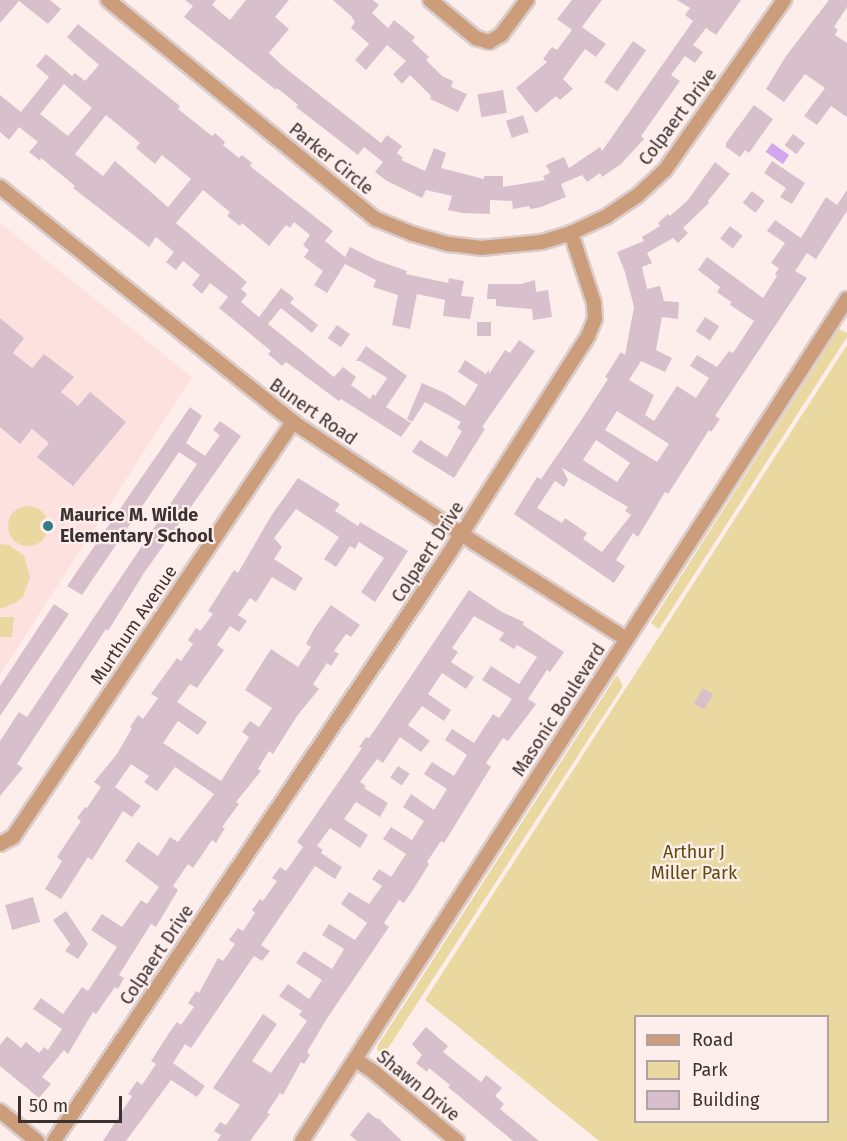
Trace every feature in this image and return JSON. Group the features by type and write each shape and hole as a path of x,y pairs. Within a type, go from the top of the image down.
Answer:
{"street":[{"name":"Parker Circle","path":"108,0 376,219 440,242 481,248 542,242 571,233"},
{"path":"430,0 476,38 489,42 501,35 527,0"},
{"name":"Colpaert Drive","path":"54,1141 461,534 574,359 595,319 591,288 571,233 624,205 664,170 784,0"},
{"name":"Bunert Road","path":"0,187 293,422 461,534 626,639"},
{"name":"Masonic Boulevard","path":"302,1141 847,299"},
{"name":"Murthum Avenue","path":"1,844 13,837 293,422"},
{"name":"Shawn Drive","path":"356,1060 457,1141"},
{"path":"0,1111 37,1141"}],"shaded area":[{"path":"772,143 789,155 783,164 766,152"},
{"name":"Maurice M. Wilde Elementary School","path":"0,223 192,377 0,675"}],"green space":[{"path":"839,329 847,333 847,337 659,629 657,628 651,623"},
{"name":"Arthur J Miller Park","path":"847,345 847,1141 599,1141 425,1000"},
{"path":"28,506 42,512 48,526 42,540 28,546 14,540 8,526 14,512"},
{"path":"0,544 9,545 24,556 30,577 23,597 0,609"},
{"path":"0,617 14,617 12,637 0,637"},
{"path":"617,675 623,686 383,1056 377,1049 378,1045"}],"building":[{"path":"0,0 50,0 61,9 48,24 19,1 0,23"},
{"path":"185,0 216,0 212,5 230,20 246,0 289,0 275,17 289,29 269,53 284,67 381,143 387,135 402,146 397,153 403,158 401,160 425,171 434,148 446,153 441,168 484,179 484,176 503,176 503,187 545,180 543,176 550,173 546,165 564,157 569,168 600,147 602,151 693,21 685,15 690,8 677,0 741,0 716,35 706,28 693,45 703,52 695,63 685,56 671,75 680,81 641,136 644,139 621,164 602,177 600,173 587,182 582,175 561,184 566,197 541,207 530,209 529,206 513,209 512,201 490,200 490,214 448,210 452,196 426,190 422,198 387,181 375,172 383,162 364,147 358,155 296,107 298,105 277,88 276,90 184,17 193,6"},
{"path":"333,0 373,0 379,5 372,13 388,28 394,20 415,37 412,41 429,57 426,60 442,76 453,81 451,87 467,94 458,112 430,99 431,96 410,75 402,84 393,74 406,61 387,45 366,70 355,60 369,44 351,28 355,22 351,16"},
{"path":"572,0 602,0 582,27 606,44 596,57 585,49 563,79 573,89 560,100 556,96 536,113 516,88 547,62 543,59 552,47 557,50 572,30 557,19"},
{"path":"829,0 847,0 847,7 834,27 838,30 835,35 847,43 847,117 831,106 817,125 804,116 825,88 805,74 784,102 766,89 786,56"},
{"path":"78,24 180,106 178,109 212,136 215,133 225,142 223,145 239,158 242,155 252,163 250,166 333,231 325,241 345,257 350,247 376,260 407,271 406,274 448,283 449,278 464,281 461,296 474,297 470,319 443,316 445,300 417,294 410,329 392,325 398,295 373,287 376,280 345,264 327,293 314,285 323,271 304,257 309,250 303,245 310,235 294,222 290,228 286,225 269,246 242,223 240,226 227,216 230,212 203,190 176,223 247,282 241,289 247,294 241,302 259,317 281,288 294,298 290,303 318,325 312,333 281,308 268,324 334,377 343,367 356,377 351,385 370,399 373,394 375,396 387,378 360,361 356,361 366,346 407,376 386,407 411,423 401,437 341,399 339,401 286,362 282,366 268,354 271,351 219,308 228,297 210,283 202,294 192,285 200,275 183,261 176,270 166,262 174,252 156,237 149,247 73,188 75,186 41,158 40,161 29,152 38,142 19,127 9,140 0,132 0,95 21,112 49,77 36,66 46,54 72,76 75,73 85,81 99,65 67,37","holes":["64,84 92,108 68,136 40,114","106,115 140,143 136,148 155,164 162,155 191,179 168,207 115,161 103,176 75,154"]},
{"path":"633,41 646,50 617,91 604,82"},
{"path":"503,90 507,113 481,117 477,95"},
{"path":"754,105 773,119 749,153 745,150 740,157 726,147 726,143"},
{"path":"523,115 529,132 512,138 506,121"},
{"path":"793,134 805,143 797,154 785,145"},
{"path":"772,161 805,183 792,204 780,197 786,188 764,173"},
{"path":"715,162 730,174 708,201 709,203 683,228 688,233 678,243 673,238 647,253 652,263 642,267 647,289 660,286 664,301 679,302 678,319 662,317 656,350 672,358 665,372 641,361 629,380 654,395 645,415 654,421 677,386 696,398 709,378 690,366 697,355 717,367 729,351 733,353 754,321 730,305 731,302 717,292 720,287 698,270 707,257 763,298 777,276 775,274 779,268 771,263 785,243 767,231 775,220 801,238 826,197 837,205 847,190 847,211 816,259 807,253 795,271 807,278 715,416 720,419 711,432 709,430 668,494 665,492 638,537 633,533 616,560 625,566 614,583 514,514 537,477 541,479 580,422 608,379 605,377 621,352 625,355 634,307 617,252 644,241 642,237 660,226 658,223 688,200","holes":["617,411 669,444 657,462 605,430","596,440 630,463 617,482 583,460","562,468 628,507 625,511 631,515 602,552 583,539 587,533 565,518 562,523 537,508 555,481 564,487 568,480"]},
{"path":"752,191 765,201 755,213 743,203"},
{"path":"730,226 743,236 733,248 720,239"},
{"path":"535,280 536,292 548,290 552,317 533,320 532,309 496,306 496,299 487,299 488,284 521,284"},
{"path":"705,317 719,326 710,341 696,331"},
{"path":"0,318 24,338 13,353 32,368 44,354 74,377 61,392 78,406 90,392 126,422 73,486 37,457 49,443 32,429 20,444 0,427"},
{"path":"477,322 491,322 491,336 477,336"},
{"path":"337,325 350,334 341,347 328,338"},
{"path":"519,340 535,351 482,427 485,429 454,478 412,452 420,440 447,457 462,431 457,428 461,422 425,402 412,422 407,419 422,383 445,393 465,406 478,385 458,372 465,360 486,374 489,369 489,374 505,350 510,353"},
{"path":"190,407 202,416 186,443 205,456 220,435 213,430 220,421 241,436 144,573 108,631 106,629 17,764 23,768 0,796 0,741 19,712 27,717 197,464 179,452 82,595 67,586"},
{"path":"298,478 340,504 335,511 358,526 360,522 408,551 375,602 361,592 384,558 359,542 355,549 350,546 336,567 324,559 339,537 296,509 274,538 282,547 274,559 303,578 295,591 272,577 256,602 250,598 238,615 247,621 239,632 230,626 217,645 224,650 197,688 190,684 177,702 207,722 198,735 178,721 163,743 221,781 249,737 242,732 250,721 259,727 272,708 245,690 271,649 298,667 311,647 306,644 331,605 360,625 351,637 346,634 334,651 339,654 331,666 327,663 313,684 319,689 297,716 273,754 269,751 258,769 261,771 236,802 239,804 222,827 225,828 216,843 212,840 193,868 188,864 173,886 178,890 156,927 151,924 119,975 124,978 118,989 115,987 96,1014 93,1012 68,1054 64,1050 42,1077 51,1084 39,1098 0,1066 0,1045 7,1036 21,1048 26,1042 39,1053 44,1047 48,1050 62,1029 33,1009 41,998 63,1014 82,987 88,991 117,947 91,930 102,914 122,927 141,900 147,904 159,887 125,861 138,842 158,856 170,837 178,842 214,794 175,767 157,791 144,782 149,776 131,764 115,787 141,806 132,817 123,811 92,860 88,857 61,899 45,889 62,861 57,857 81,821 77,818 101,787 94,782 117,754 138,715 143,719 158,698 151,694 177,658 181,661 193,644 188,640 196,628 200,631 213,614 208,611 234,570 238,573 271,516"},
{"path":"469,590 502,612 524,622 523,625 564,652 550,672 547,670 528,699 536,704 508,741 503,738 486,763 491,767 444,843 441,841 427,862 429,864 413,890 404,903 399,900 384,923 389,927 326,1020 307,1052 310,1055 304,1064 301,1062 283,1095 280,1093 267,1113 270,1114 250,1141 217,1141 221,1135 214,1131 220,1122 226,1125 240,1105 213,1088 263,1014 277,1024 252,1061 271,1073 307,1021 299,1015 302,1011 279,996 288,984 309,999 322,980 296,963 304,951 332,969 344,949 322,935 329,924 355,940 367,923 341,904 349,892 369,904 382,886 372,879 379,869 391,877 406,854 383,839 391,827 412,840 424,821 403,807 411,794 434,810 447,789 424,774 432,762 454,776 467,755 445,740 452,729 474,743 493,714 499,718 512,699 482,680 491,666 519,684 537,657 517,645 514,649 499,640 504,633 474,616 452,648 458,652 451,662 474,677 466,689 442,673 428,694 451,710 444,721 422,706 408,725 430,741 421,752 400,737 383,763 377,759 360,782 366,786 364,788 388,803 380,817 356,802 344,819 368,835 360,848 330,828 317,846 323,850 321,853 342,867 335,879 315,866 261,945 270,951 262,961 254,956 191,1048 185,1044 173,1063 205,1086 197,1097 171,1080 126,1141 103,1141 132,1096 128,1094 137,1081 142,1085 156,1064 151,1061 169,1033 177,1022 181,1025 194,1007 188,1003 196,991 199,993 218,958 223,961 235,944 229,940 238,928 243,931 255,913 252,910 260,899 263,901 277,881 272,878 280,867 286,871 303,847 297,842 362,748 359,747 366,737 369,738"},
{"path":"54,604 69,614 0,716 0,686"},
{"path":"703,688 713,694 704,710 694,703"},
{"path":"398,766 410,774 402,785 390,778"},
{"path":"33,897 40,922 12,930 5,905"},
{"path":"66,911 88,944 78,959 65,951 70,944 53,920"},
{"path":"426,1027 448,1046 443,1052 481,1082 486,1075 502,1088 495,1096 504,1104 500,1109 539,1141 513,1141 448,1087 450,1085 429,1068 427,1072 416,1063 422,1055 412,1044"},
{"path":"368,1112 378,1118 402,1141 357,1141 350,1135"}],"place":[{"name":"Maurice M. Wilde Elementary School","path":"48,526"}]}
